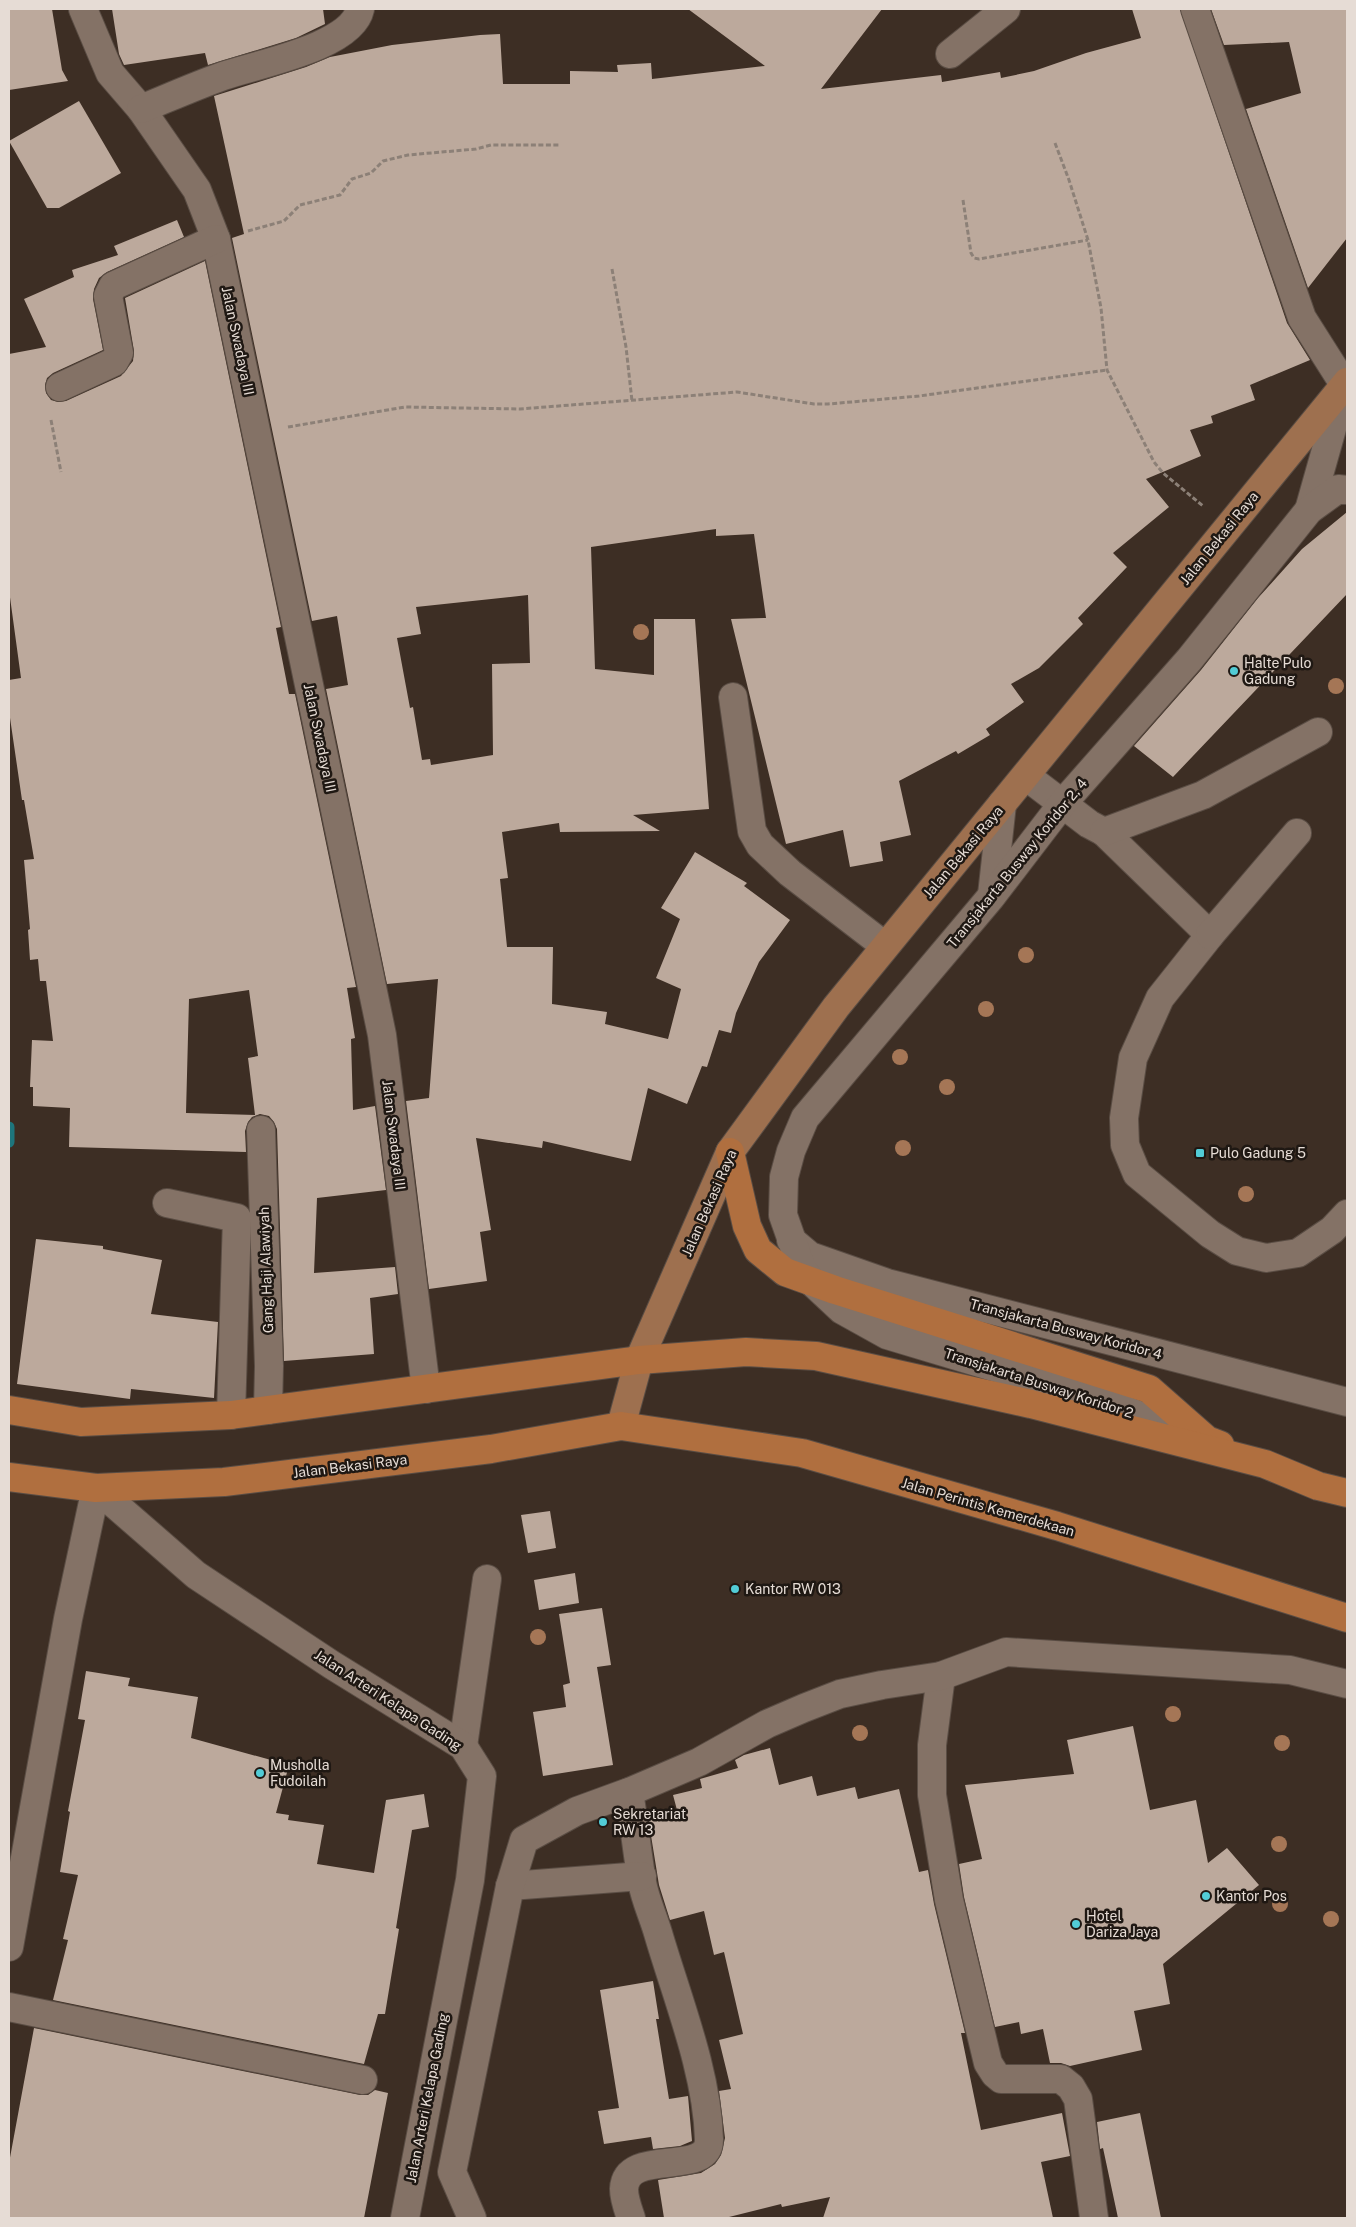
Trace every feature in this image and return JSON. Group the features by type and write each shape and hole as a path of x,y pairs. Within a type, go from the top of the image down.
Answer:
{"highway":[{"path":"730,1152 747,1226 758,1250 785,1272 1149,1389 1207,1440"},
{"path":"9,1410 81,1422 231,1415 639,1360 746,1352 816,1356 1031,1404 1265,1464"},
{"name":"Jalan Bekasi Raya","path":"9,1477 96,1488 224,1482 491,1449 621,1426"},
{"name":"Jalan Perintis Kemerdekaan","path":"621,1426 802,1453 1057,1526 1347,1618"},
{"path":"1318,1486 1347,1493"}],"main road":[{"name":"Jalan Bekasi Raya","path":"621,1426 639,1360 730,1152 836,1007 885,946 1346,386"}],"street":[{"name":"Jalan Swadaya III","path":"83,9 110,73 141,109 197,190 216,239 382,1035 426,1389"},
{"path":"141,109 225,75 296,54 331,40 358,18 360,9"},
{"path":"950,54 1006,9"},
{"path":"1195,9 1302,318 1346,386 1309,510"},
{"path":"60,387 114,362 118,358 119,353 108,296 113,286 216,239"},
{"path":"1309,510 1338,490 1347,490"},
{"name":"Transjakarta Busway Koridor 2, 4","path":"791,1240 783,1215 784,1177 791,1151 805,1118 991,896 1063,803 1189,660 1309,510"},
{"path":"733,697 752,831 760,845 790,874 885,946"},
{"path":"1104,832 1203,795 1318,732"},
{"path":"1026,776 1104,832 1210,935"},
{"path":"991,896 1002,804"},
{"path":"1298,833 1210,935 1160,998 1133,1058 1124,1118 1125,1145 1137,1174 1217,1238 1237,1251 1266,1258 1298,1254 1332,1230 1347,1214"},
{"name":"Gang Haji Alawiyah","path":"261,1130 269,1356 268,1410"},
{"path":"167,1203 237,1218 231,1415"},
{"path":"791,1240 802,1269 812,1282"},
{"name":"Transjakarta Busway Koridor 4","path":"791,1240 810,1256 887,1283 1347,1402"},
{"path":"1207,1440 1347,1497"},
{"path":"9,1948 68,1620 96,1488"},
{"name":"Jalan Arteri Kelapa Gading","path":"96,1488 196,1575 332,1665 463,1746 482,1776 470,1880 405,2218"},
{"path":"463,1746 487,1579"},
{"path":"472,2218 452,2172 510,1886 524,1840 577,1811 629,1792 699,1762 767,1724 804,1708 840,1694 882,1685 942,1676 1006,1652 1290,1670 1347,1684"},
{"path":"942,1676 932,1745 932,1794 949,1900 988,2063 995,2074 1001,2079 1061,2079 1071,2087 1078,2099 1094,2218"},
{"path":"629,1792 642,1876 702,2087 709,2141 706,2152 697,2158 638,2168 629,2176 624,2187 631,2218"},
{"path":"510,1886 642,1876"},
{"path":"9,2007 363,2080"}],"path":[{"path":"1055,142 1088,240 1101,308 1107,370 1154,462 1163,473 1228,527"},
{"path":"216,239 284,221 300,205 340,194 352,179 371,173 383,161 408,155 491,145 560,145"},
{"path":"963,200 971,254 974,258 979,259 1088,240"},
{"path":"612,269 626,347 632,401"},
{"path":"257,432 405,407 520,408 737,392 814,404 828,404 919,396 1107,370"},
{"path":"60,387 48,410 61,472"}],"building":[{"path":"9,9 52,9 62,70 68,81 9,90"},
{"path":"112,9 323,9 325,24 296,38 208,65 205,53 124,65 119,54"},
{"path":"688,9 882,9 821,89 941,75 942,82 1000,72 1001,78 1034,71 1086,53 1141,38 1132,9 1180,9 1287,323 1310,360 1250,385 1255,400 1211,416 1213,423 1190,430 1201,456 1146,479 1169,507 1113,553 1127,567 1078,618 1083,624 1039,668 1011,684 1024,702 986,729 990,735 958,754 956,751 899,781 911,835 880,842 883,861 850,867 843,830 786,844 731,619 766,618 754,534 716,536 716,529 591,547 595,669 654,675 654,619 695,619 709,809 633,815 660,831 560,832 559,823 502,832 508,878 500,879 507,947 553,947 552,1004 607,1012 605,1024 668,1039 681,989 656,978 680,919 661,908 695,852 747,883 744,886 790,920 759,962 736,1013 731,1033 719,1030 707,1067 702,1066 687,1104 648,1088 631,1161 543,1141 542,1148 476,1138 491,1230 480,1232 487,1281 429,1289 406,1101 429,1098 438,979 387,984 326,689 348,685 337,616 312,621 232,238 244,234 214,96 306,67 330,57 392,45 480,35 500,34 503,84 570,84 570,71 618,72 617,65 651,63 652,79 765,66","holes":["528,595 530,663 492,664 493,755 431,765 430,759 422,760 413,707 410,708 397,638 421,634 416,607"]},
{"path":"1211,9 1347,9 1347,238 1308,288 1246,109 1301,93 1289,42 1224,45"},
{"path":"79,101 121,173 59,208 47,208 9,141"},
{"path":"177,220 184,237 107,272 99,278 94,289 93,299 103,350 53,373 47,378 45,385 46,393 51,400 58,402 66,401 121,376 133,361 134,351 125,298 205,261 281,627 276,628 289,694 295,694 356,987 347,988 355,1038 351,1039 353,1110 375,1106 386,1190 317,1198 314,1273 395,1267 398,1294 370,1298 374,1354 284,1361 277,1129 269,1116 260,1114 252,1117 248,1122 245,1131 246,1152 69,1147 70,1108 33,1106 33,1087 30,1087 32,1040 53,1041 46,981 40,981 38,959 30,960 28,930 30,929 24,860 34,859 24,800 22,800 9,711 9,680 21,678 9,590 9,354 46,347 24,299 74,277 72,270 118,255 114,246","holes":["249,990 258,1056 248,1058 255,1115 186,1113 189,999"]},
{"name":"Halte Pulo Gadung","path":"1347,512 1347,594 1173,777 1134,746 1201,670 1258,598 1302,549"},
{"path":"36,1239 103,1246 103,1249 162,1260 151,1314 218,1322 214,1398 131,1389 130,1399 17,1384"},
{"path":"550,1511 556,1548 528,1553 521,1515"},
{"path":"575,1573 579,1603 539,1610 534,1580"},
{"path":"602,1608 611,1665 597,1667 613,1765 543,1776 533,1712 566,1707 563,1685 570,1683 559,1614"},
{"path":"86,1671 130,1678 128,1686 198,1697 191,1738 289,1765 276,1813 289,1815 288,1820 324,1825 317,1864 374,1873 386,1800 424,1794 429,1827 412,1830 396,1928 399,1929 385,2014 378,2014 364,2064 53,2000 68,1940 63,1939 78,1875 60,1872 70,1812 68,1811 85,1720 78,1719"},
{"path":"1133,1726 1150,1810 1196,1800 1208,1863 1227,1848 1259,1885 1163,1964 1170,2004 1134,2011 1142,2050 1070,2066 1061,2063 1050,2063 1043,2029 1021,2034 1019,2022 995,2027 964,1897 959,1864 982,1859 965,1785 1074,1774 1067,1740"},
{"path":"770,1748 779,1785 812,1776 817,1796 855,1787 858,1799 899,1789 919,1872 928,1870 934,1904 965,2033 961,2033 981,2130 1062,2113 1070,2156 1041,2162 1053,2218 823,2218 830,2197 782,2207 781,2204 725,2218 664,2218 658,2180 701,2173 715,2164 721,2155 725,2138 719,2091 731,2089 719,2040 743,2034 724,1952 714,1955 704,1911 670,1920 659,1885 648,1817 677,1810 673,1795 702,1788 700,1779 738,1768 735,1760 744,1755"},
{"path":"653,1981 659,2019 656,2019 669,2099 688,2096 692,2141 680,2146 653,2149 651,2137 604,2144 598,2111 619,2108 600,1990"},
{"path":"34,2028 360,2095 368,2095 375,2090 388,2093 364,2218 9,2218 9,2163"},
{"path":"1140,2113 1161,2218 1118,2218 1103,2148 1100,2149 1097,2122"}],"waterway":[{"path":"9,1127 9,1142"}],"place":[{"name":"Halte Pulo Gadung","path":"1234,671"},
{"name":"Pulo Gadung 5","path":"1200,1153"},
{"name":"Kantor RW 013","path":"735,1589"},
{"name":"Musholla Fudoilah","path":"260,1773"},
{"name":"Sekretariat RW 13","path":"603,1822"},
{"name":"Kantor Pos","path":"1206,1896"},
{"name":"Hotel Dariza Jaya","path":"1076,1924"}]}
